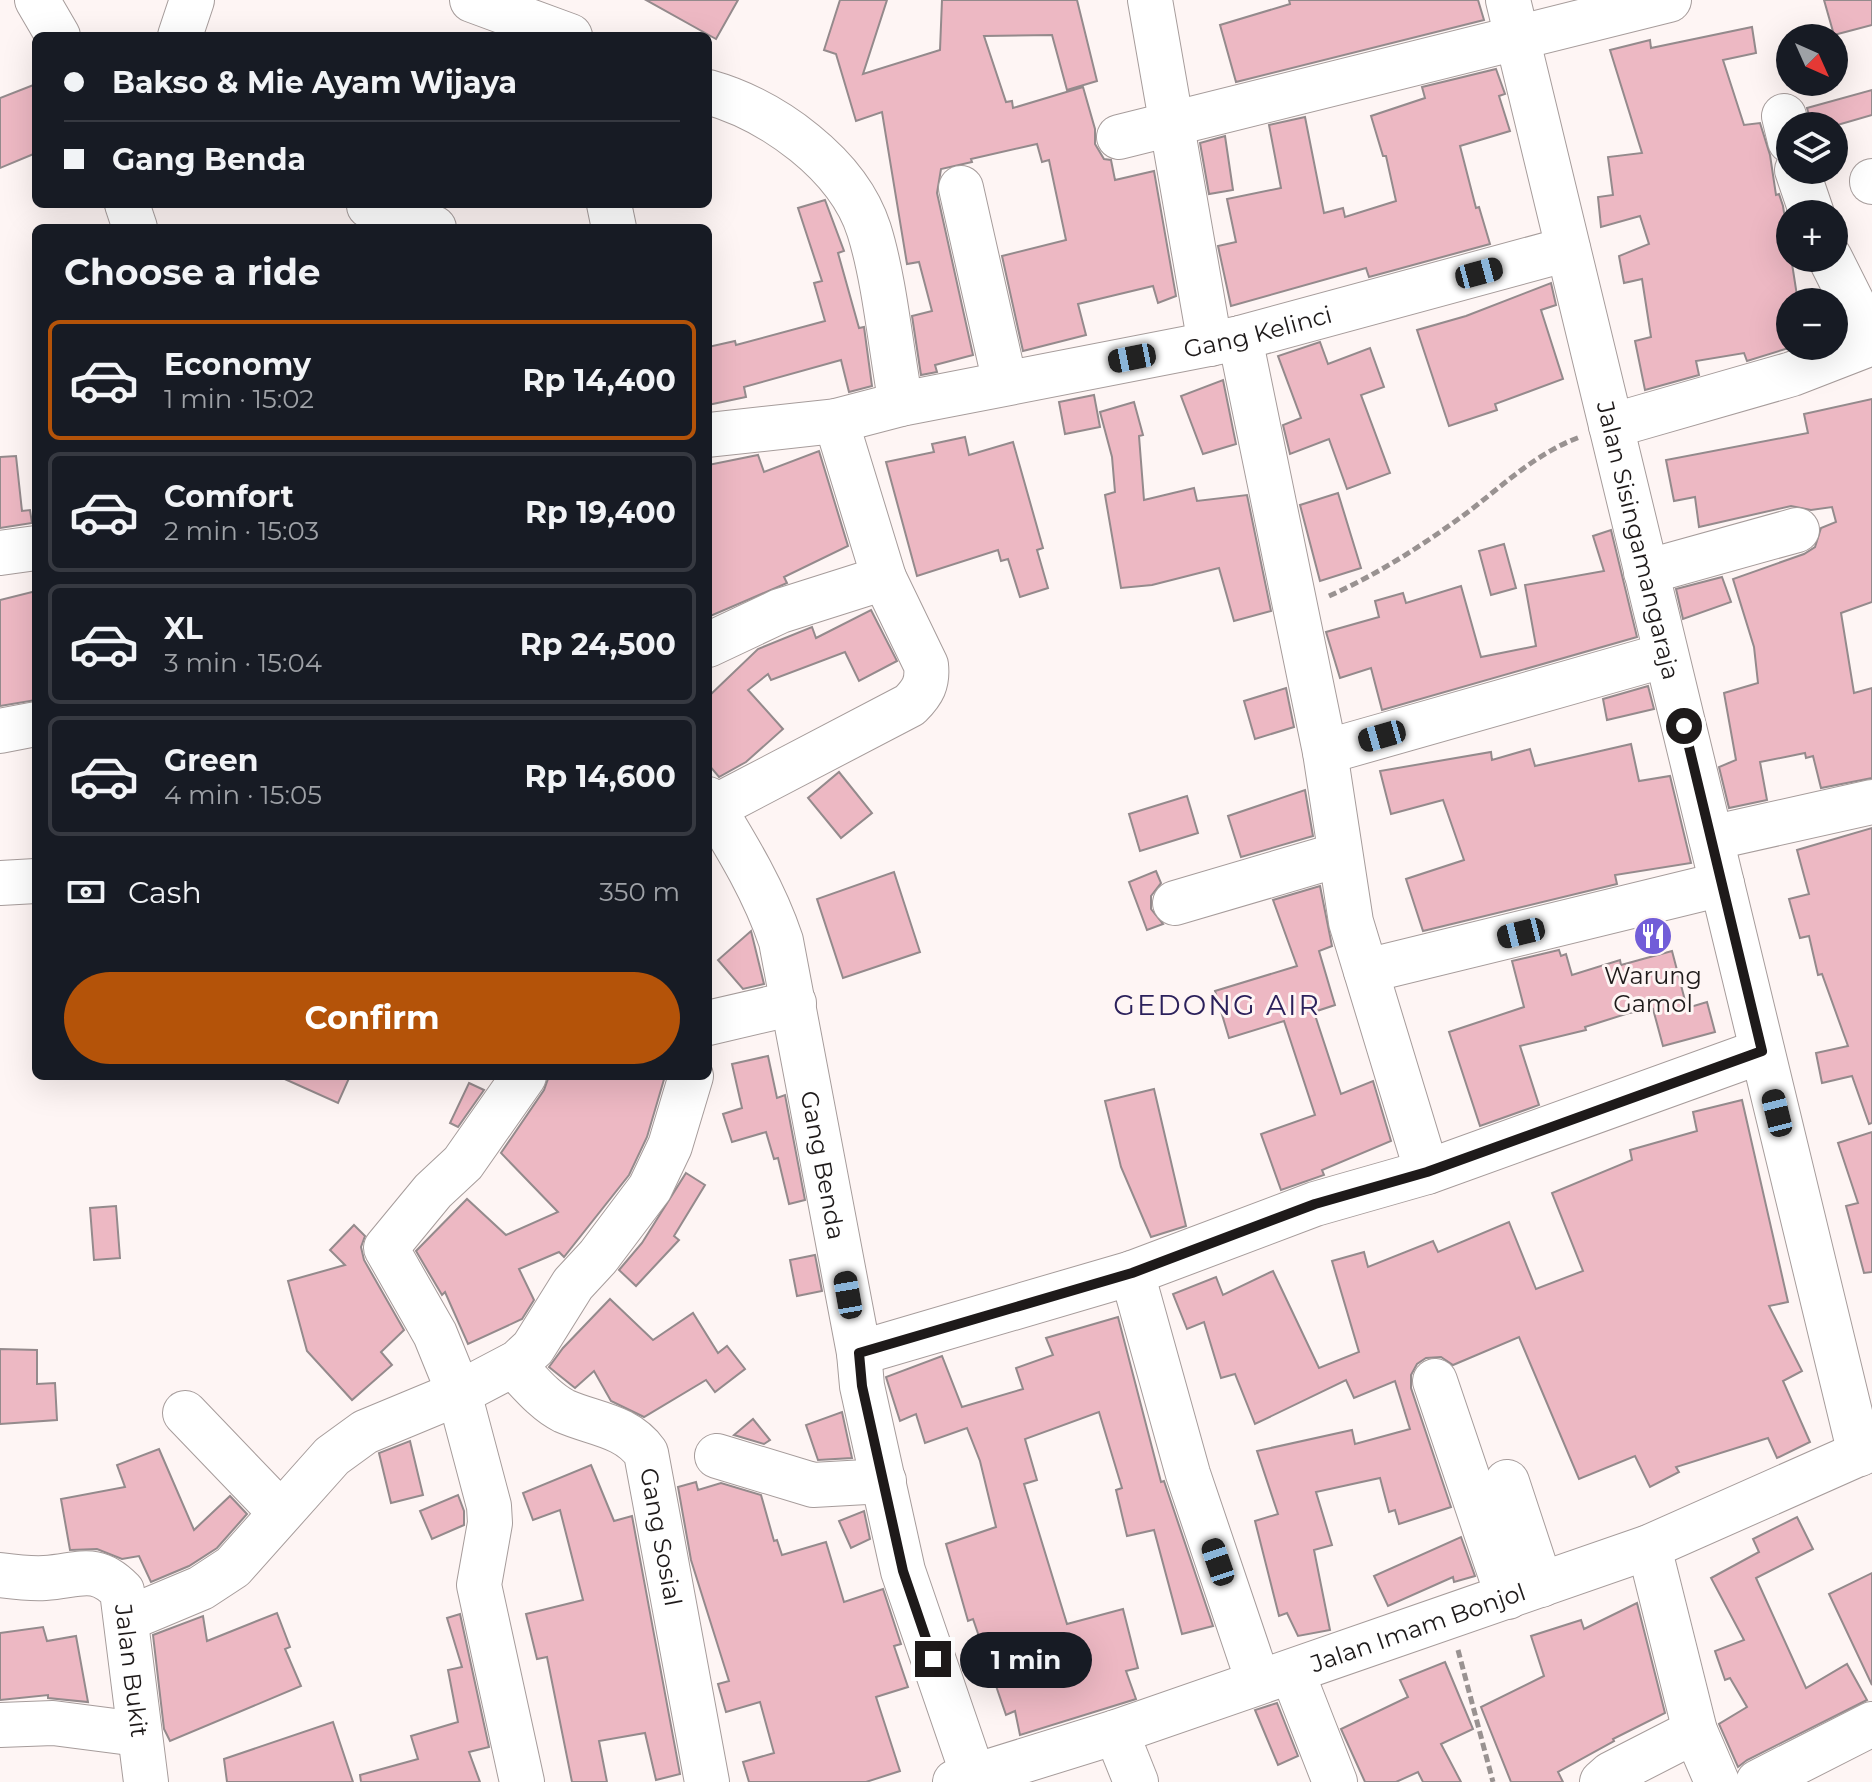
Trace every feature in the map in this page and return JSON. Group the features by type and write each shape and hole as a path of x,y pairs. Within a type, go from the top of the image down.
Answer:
{"main road":[{"path":"37,0 56,32"},
{"path":"181,32 192,0"},
{"path":"472,0 559,32"},
{"path":"1150,0 1171,127 1225,341 1273,484 1295,611 1325,752 1338,855 1351,922 1427,1172"},
{"path":"1119,137 1171,127 1512,18 1669,0"},
{"name":"Jalan Sisingamangaraja","path":"1512,18 1762,1051 1866,1451"},
{"path":"712,93 779,124 844,183 869,229 901,404"},
{"path":"961,188 1005,383"},
{"path":"375,208 422,224"},
{"name":"Gang Kelinci","path":"712,435 836,421 901,404 1225,341 1568,249"},
{"path":"1611,426 1792,374 1872,343 1837,272"},
{"path":"712,804 910,705 927,680 926,665 884,578 836,421"},
{"path":"1646,572 1797,530"},
{"path":"0,553 32,549"},
{"path":"712,643 780,611 884,578"},
{"path":"1325,752 1666,655"},
{"path":"0,731 32,725"},
{"path":"1711,838 1872,802"},
{"name":"Gang Benda","path":"712,805 734,838 771,910 794,1003 859,1353 862,1386 903,1571 964,1778"},
{"path":"1175,903 1338,855"},
{"path":"0,883 32,881"},
{"path":"1366,971 1722,884"},
{"path":"712,1022 794,1003"},
{"path":"859,1353 1132,1273 1315,1204 1427,1172 1762,1051"},
{"path":"521,1080 463,1163 433,1191 386,1248 435,1334 459,1393 489,1506 490,1523 479,1585 522,1782"},
{"path":"127,1619 201,1588 233,1567 279,1511 332,1456 365,1432 459,1393 513,1365 533,1348 573,1284 598,1257 650,1188 670,1146 690,1080"},
{"path":"1132,1273 1188,1474 1275,1676 1335,1782"},
{"name":"Gang Sosial","path":"513,1365 550,1402 563,1410 626,1433 646,1453 707,1782"},
{"path":"1435,1381 1524,1591"},
{"path":"185,1413 279,1511"},
{"name":"Jalan Imam Bonjol","path":"964,1778 1116,1732 1649,1547 1866,1451"},
{"path":"717,1456 813,1485 884,1481"},
{"path":"1507,1482 1524,1591"},
{"path":"1649,1547 1695,1731 1717,1782"},
{"name":"Jalan Bukit","path":"0,1575 45,1578 89,1572 110,1578 122,1591 146,1782"},
{"path":"0,1725 53,1723 138,1734"},
{"path":"1758,1782 1872,1724"},
{"path":"1602,1782 1611,1774 1695,1731"},
{"path":"1116,1732 1136,1782"}],"path":[{"path":"1295,611 1391,564 1459,519 1509,477 1558,445 1611,426"},
{"path":"1450,1618 1493,1782"}],"building":[{"path":"646,0 738,0 716,39 712,32 703,32"},
{"path":"840,0 887,0 863,74 940,50 942,0 1077,0 1097,81 1067,90 1052,35 984,36 1006,102 1012,101 1013,108 1083,87 1095,129 1095,144 1104,159 1111,160 1115,180 1154,171 1176,296 1158,303 1153,286 1078,304 1086,335 1023,351 1002,256 1066,240 1049,160 1042,162 1037,144 971,159 972,162 941,169 937,193 973,355 935,365 937,372 921,375 912,316 932,311 919,262 907,264 882,112 856,121 836,54 824,50"},
{"path":"1289,0 1478,0 1484,20 1236,82 1220,25 1290,4"},
{"path":"1824,0 1872,0 1872,25 1848,31 1848,24 1831,24"},
{"path":"1752,27 1756,53 1723,60 1744,125 1760,123 1770,155 1776,195 1779,194 1781,200 1776,200 1776,272 1793,272 1796,288 1776,288 1776,352 1747,361 1744,353 1696,361 1699,375 1645,390 1635,341 1651,337 1642,279 1624,283 1619,256 1649,244 1640,216 1601,227 1598,197 1613,195 1608,157 1642,153 1610,50 1650,40 1651,48"},
{"path":"1496,69 1505,94 1499,96 1510,131 1460,146 1476,208 1479,207 1490,244 1369,277 1366,268 1231,306 1218,246 1236,242 1227,199 1281,188 1269,125 1305,117 1324,213 1343,208 1345,217 1396,201 1386,156 1383,156 1371,116 1425,98 1422,87"},
{"path":"32,86 32,155 0,168 0,98"},
{"path":"1872,90 1872,115 1848,122 1848,112 1808,112 1807,108"},
{"path":"1225,136 1233,190 1209,194 1200,143"},
{"path":"825,200 844,251 838,253 859,328 864,327 872,386 849,392 841,360 744,387 746,397 712,404 712,346 735,341 736,345 825,321 814,283 822,281 798,208"},
{"path":"1551,283 1556,305 1541,310 1563,379 1495,404 1497,410 1449,426 1417,330 1466,316"},
{"path":"1320,342 1328,364 1370,348 1384,387 1361,395 1390,473 1347,489 1329,439 1290,454 1283,425 1301,418 1278,356"},
{"path":"1223,380 1236,444 1203,454 1181,396"},
{"path":"1094,395 1100,427 1065,434 1059,402"},
{"path":"1872,399 1872,602 1841,613 1854,693 1872,688 1872,778 1821,788 1813,756 1806,758 1805,753 1760,762 1767,800 1729,808 1719,767 1736,760 1724,693 1758,683 1754,647 1733,579 1804,554 1815,547 1821,528 1836,522 1832,507 1811,510 1791,506 1699,527 1695,497 1674,501 1666,460 1808,433 1804,414"},
{"path":"1134,402 1143,435 1139,436 1144,500 1194,488 1197,501 1247,495 1271,611 1234,621 1219,568 1152,585 1121,588 1105,495 1115,492 1112,457 1100,412"},
{"path":"965,437 969,455 1013,442 1043,548 1037,550 1048,588 1020,597 1008,559 1001,561 998,550 917,576 886,462 934,452 932,444"},
{"path":"819,451 848,546 784,577 787,583 712,615 712,464 758,455 764,472"},
{"path":"16,456 22,511 30,510 32,523 0,528 0,457"},
{"path":"1338,493 1361,568 1320,581 1300,505"},
{"path":"1611,530 1637,637 1382,710 1371,668 1340,678 1326,632 1379,617 1375,601 1403,593 1406,603 1461,586 1481,657 1536,646 1525,585 1604,571 1593,536"},
{"path":"1504,544 1516,588 1491,595 1479,551"},
{"path":"1722,577 1731,602 1683,619 1676,589"},
{"path":"32,592 32,701 0,706 0,600"},
{"path":"871,610 897,661 859,681 845,652 771,680 768,674 748,690 783,729 746,762 719,777 712,769 712,693 758,649 812,627 816,638"},
{"path":"1648,686 1654,709 1607,720 1603,699"},
{"path":"1286,688 1294,727 1255,739 1244,701"},
{"path":"1631,744 1639,781 1670,776 1691,863 1615,875 1617,884 1423,931 1406,879 1464,860 1443,800 1391,814 1380,771 1491,752 1492,760 1530,749 1535,766"},
{"path":"839,772 872,813 841,838 808,798"},
{"path":"1305,790 1313,836 1241,857 1228,816"},
{"path":"1187,796 1198,833 1140,851 1129,814"},
{"path":"1872,828 1872,1123 1869,1124 1852,1076 1822,1083 1816,1053 1848,1046 1822,974 1818,975 1809,936 1800,938 1789,899 1809,894 1797,850"},
{"path":"1156,871 1161,883 1151,896 1151,909 1163,924 1147,930 1129,882"},
{"path":"894,872 920,952 843,978 817,899"},
{"path":"1320,886 1332,946 1319,951 1335,1005 1314,1012 1341,1094 1373,1081 1391,1141 1322,1170 1324,1175 1281,1190 1261,1134 1315,1115 1284,1021 1229,1038 1215,991 1297,966 1273,900"},
{"path":"751,931 764,984 743,989 718,960"},
{"path":"1559,950 1561,956 1566,954 1572,975 1620,960 1621,965 1672,951 1687,1008 1707,1002 1715,1032 1663,1046 1653,1009 1629,1013 1585,1027 1586,1030 1520,1046 1539,1105 1480,1126 1449,1032 1524,1007 1512,961"},
{"path":"768,1056 777,1098 785,1095 805,1200 789,1204 778,1158 774,1159 766,1132 732,1142 723,1114 742,1108 732,1064"},
{"path":"287,1080 348,1080 338,1103"},
{"path":"548,1080 664,1080 647,1137 629,1175 564,1257 559,1252 519,1269 534,1300 522,1319 468,1344 445,1292 442,1295 416,1251 467,1199 506,1235 558,1212 501,1153"},
{"path":"469,1083 484,1090 458,1127 450,1123"},
{"path":"1154,1089 1186,1226 1151,1237 1121,1167 1105,1101"},
{"path":"1742,1100 1788,1302 1769,1306 1802,1371 1783,1381 1810,1442 1777,1458 1768,1438 1676,1467 1679,1472 1650,1487 1635,1456 1579,1479 1519,1337 1453,1365 1441,1357 1426,1358 1417,1364 1411,1375 1411,1388 1451,1507 1399,1524 1395,1510 1389,1512 1380,1478 1316,1492 1332,1545 1314,1550 1330,1630 1298,1636 1287,1613 1279,1616 1255,1521 1278,1514 1257,1451 1352,1430 1355,1444 1410,1429 1395,1381 1354,1398 1346,1380 1255,1424 1235,1374 1221,1378 1204,1322 1187,1329 1173,1294 1216,1277 1223,1295 1273,1271 1319,1368 1359,1352 1332,1261 1364,1252 1368,1267 1433,1241 1438,1252 1509,1222 1536,1289 1583,1271 1552,1193 1632,1160 1630,1150 1697,1131 1693,1112"},
{"path":"1872,1132 1872,1272 1864,1273 1846,1206 1858,1203 1838,1143"},
{"path":"686,1173 705,1185 674,1236 679,1240 636,1286 619,1270 642,1243"},
{"path":"116,1206 120,1258 94,1260 90,1208"},
{"path":"354,1225 365,1236 361,1247 364,1260 404,1330 381,1352 392,1365 352,1400 307,1351 288,1281 345,1265 330,1250"},
{"path":"815,1255 822,1291 797,1296 790,1260"},
{"path":"610,1299 653,1340 693,1313 718,1353 727,1346 745,1369 715,1392 706,1380 644,1417 611,1401 594,1371 575,1388 549,1367"},
{"path":"1118,1317 1161,1482 1164,1481 1213,1626 1182,1634 1154,1530 1127,1536 1116,1490 1122,1488 1099,1412 1025,1439 1037,1480 1024,1484 1067,1624 1123,1609 1138,1668 1126,1671 1136,1699 1020,1735 1015,1711 1006,1715 973,1619 968,1621 946,1544 996,1527 980,1461 967,1428 925,1443 916,1414 900,1421 886,1377 942,1356 962,1407 1023,1389 1016,1368 1053,1355 1046,1338"},
{"path":"0,1349 37,1350 37,1384 55,1383 57,1420 0,1424"},
{"path":"842,1412 852,1458 818,1460 806,1425"},
{"path":"753,1419 770,1440 764,1444 734,1435"},
{"path":"410,1441 423,1495 391,1503 379,1453"},
{"path":"159,1449 194,1530 230,1496 247,1514 217,1548 189,1566 151,1582 139,1556 122,1559 97,1549 70,1550 61,1499 125,1487 117,1465"},
{"path":"591,1465 614,1521 632,1516 680,1774 656,1780 645,1733 599,1741 607,1782 572,1782 547,1657 537,1659 526,1614 583,1600 560,1510 533,1520 523,1493"},
{"path":"696,1482 698,1490 721,1483 761,1495 774,1541 777,1540 782,1555 826,1542 844,1602 883,1589 901,1644 894,1646 908,1687 876,1697 900,1771 866,1782 749,1782 743,1762 774,1753 760,1702 726,1712 718,1684 729,1681 691,1560 678,1487"},
{"path":"458,1495 464,1511 464,1525 432,1539 420,1511"},
{"path":"864,1511 870,1539 851,1548 839,1521"},
{"path":"1797,1517 1813,1549 1756,1578 1806,1688 1847,1664 1867,1700 1738,1767 1719,1724 1747,1707 1730,1678 1725,1680 1715,1651 1744,1640 1711,1578 1759,1552 1753,1539"},
{"path":"1461,1537 1475,1576 1454,1582 1453,1577 1388,1606 1374,1576"},
{"path":"1872,1573 1872,1685 1829,1594"},
{"path":"1637,1603 1665,1713 1558,1772 1563,1782 1511,1782 1481,1707 1544,1676 1531,1636 1581,1620 1584,1629"},
{"path":"277,1613 290,1647 285,1649 301,1686 170,1741 164,1729 153,1635 203,1616 207,1641"},
{"path":"460,1614 489,1747 469,1752 480,1782 361,1782 360,1775 418,1759 411,1736 458,1722 448,1670 462,1667 447,1618"},
{"path":"43,1627 47,1641 76,1636 88,1702 48,1698 48,1695 0,1700 0,1633"},
{"path":"1445,1662 1473,1729 1441,1744 1461,1782 1423,1782 1418,1772 1396,1782 1365,1782 1341,1729 1408,1697 1400,1680"},
{"path":"1277,1703 1298,1756 1278,1765 1255,1710"},
{"path":"333,1722 353,1782 227,1782 224,1759"}],"place":[{"name":"Warung Gamol","path":"1653,936"}],"district":[{"name":"GEDONG AIR","path":"1217,1005"}],"route":[{"path":"933,1659 903,1571 862,1386 859,1353 1132,1273 1315,1204 1427,1172 1762,1051 1684,726"}]}
